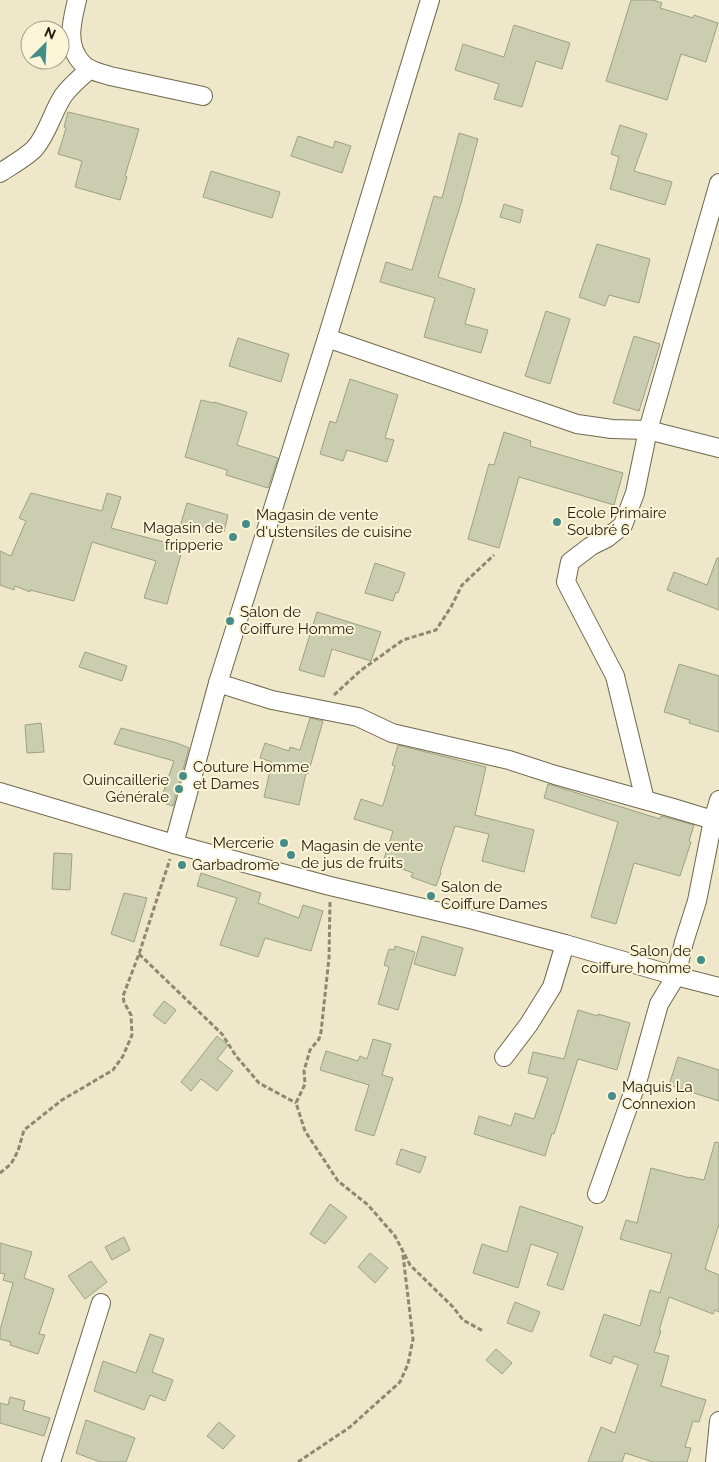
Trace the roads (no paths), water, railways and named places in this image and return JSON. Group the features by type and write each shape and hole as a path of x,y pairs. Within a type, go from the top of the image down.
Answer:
{"street":[{"path":"77,0 71,23 71,38 75,53 82,64 110,76 203,96"},
{"path":"174,844 218,683 327,338 430,0"},
{"path":"0,173 34,149 46,132 52,115 63,96 90,69"},
{"path":"645,800 615,676 566,582 570,562 591,546 607,538 623,525 635,493 648,430 719,183"},
{"path":"327,338 577,424 612,429 648,430 719,448"},
{"path":"218,683 272,700 358,717 392,733 509,760 713,820"},
{"path":"0,792 174,844 330,886 566,944 719,987"},
{"path":"597,1194 638,1079 659,1004 676,976 697,901 713,820 719,800"},
{"path":"504,1057 529,1024 552,987 566,944"},
{"path":"51,1462 101,1303"},
{"path":"715,1462 719,1421"}],"place":[{"name":"Ecole Primaire Soubré 6","path":"557,522"},
{"name":"Magasin de vente d'ustensiles de cuisine","path":"246,524"},
{"name":"Magasin de fripperie","path":"233,537"},
{"name":"Salon de Coiffure Homme","path":"230,621"},
{"name":"Couture Homme et Dames","path":"183,776"},
{"name":"Quincaillerie Générale","path":"179,789"},
{"name":"Mercerie","path":"284,843"},
{"name":"Magasin de vente de jus de fruits","path":"291,855"},
{"name":"Garbadrome","path":"182,865"},
{"name":"Salon de Coiffure Dames","path":"431,896"},
{"name":"Salon de coiffure homme","path":"701,960"},
{"name":"Maquis La Connexion","path":"612,1096"}]}
